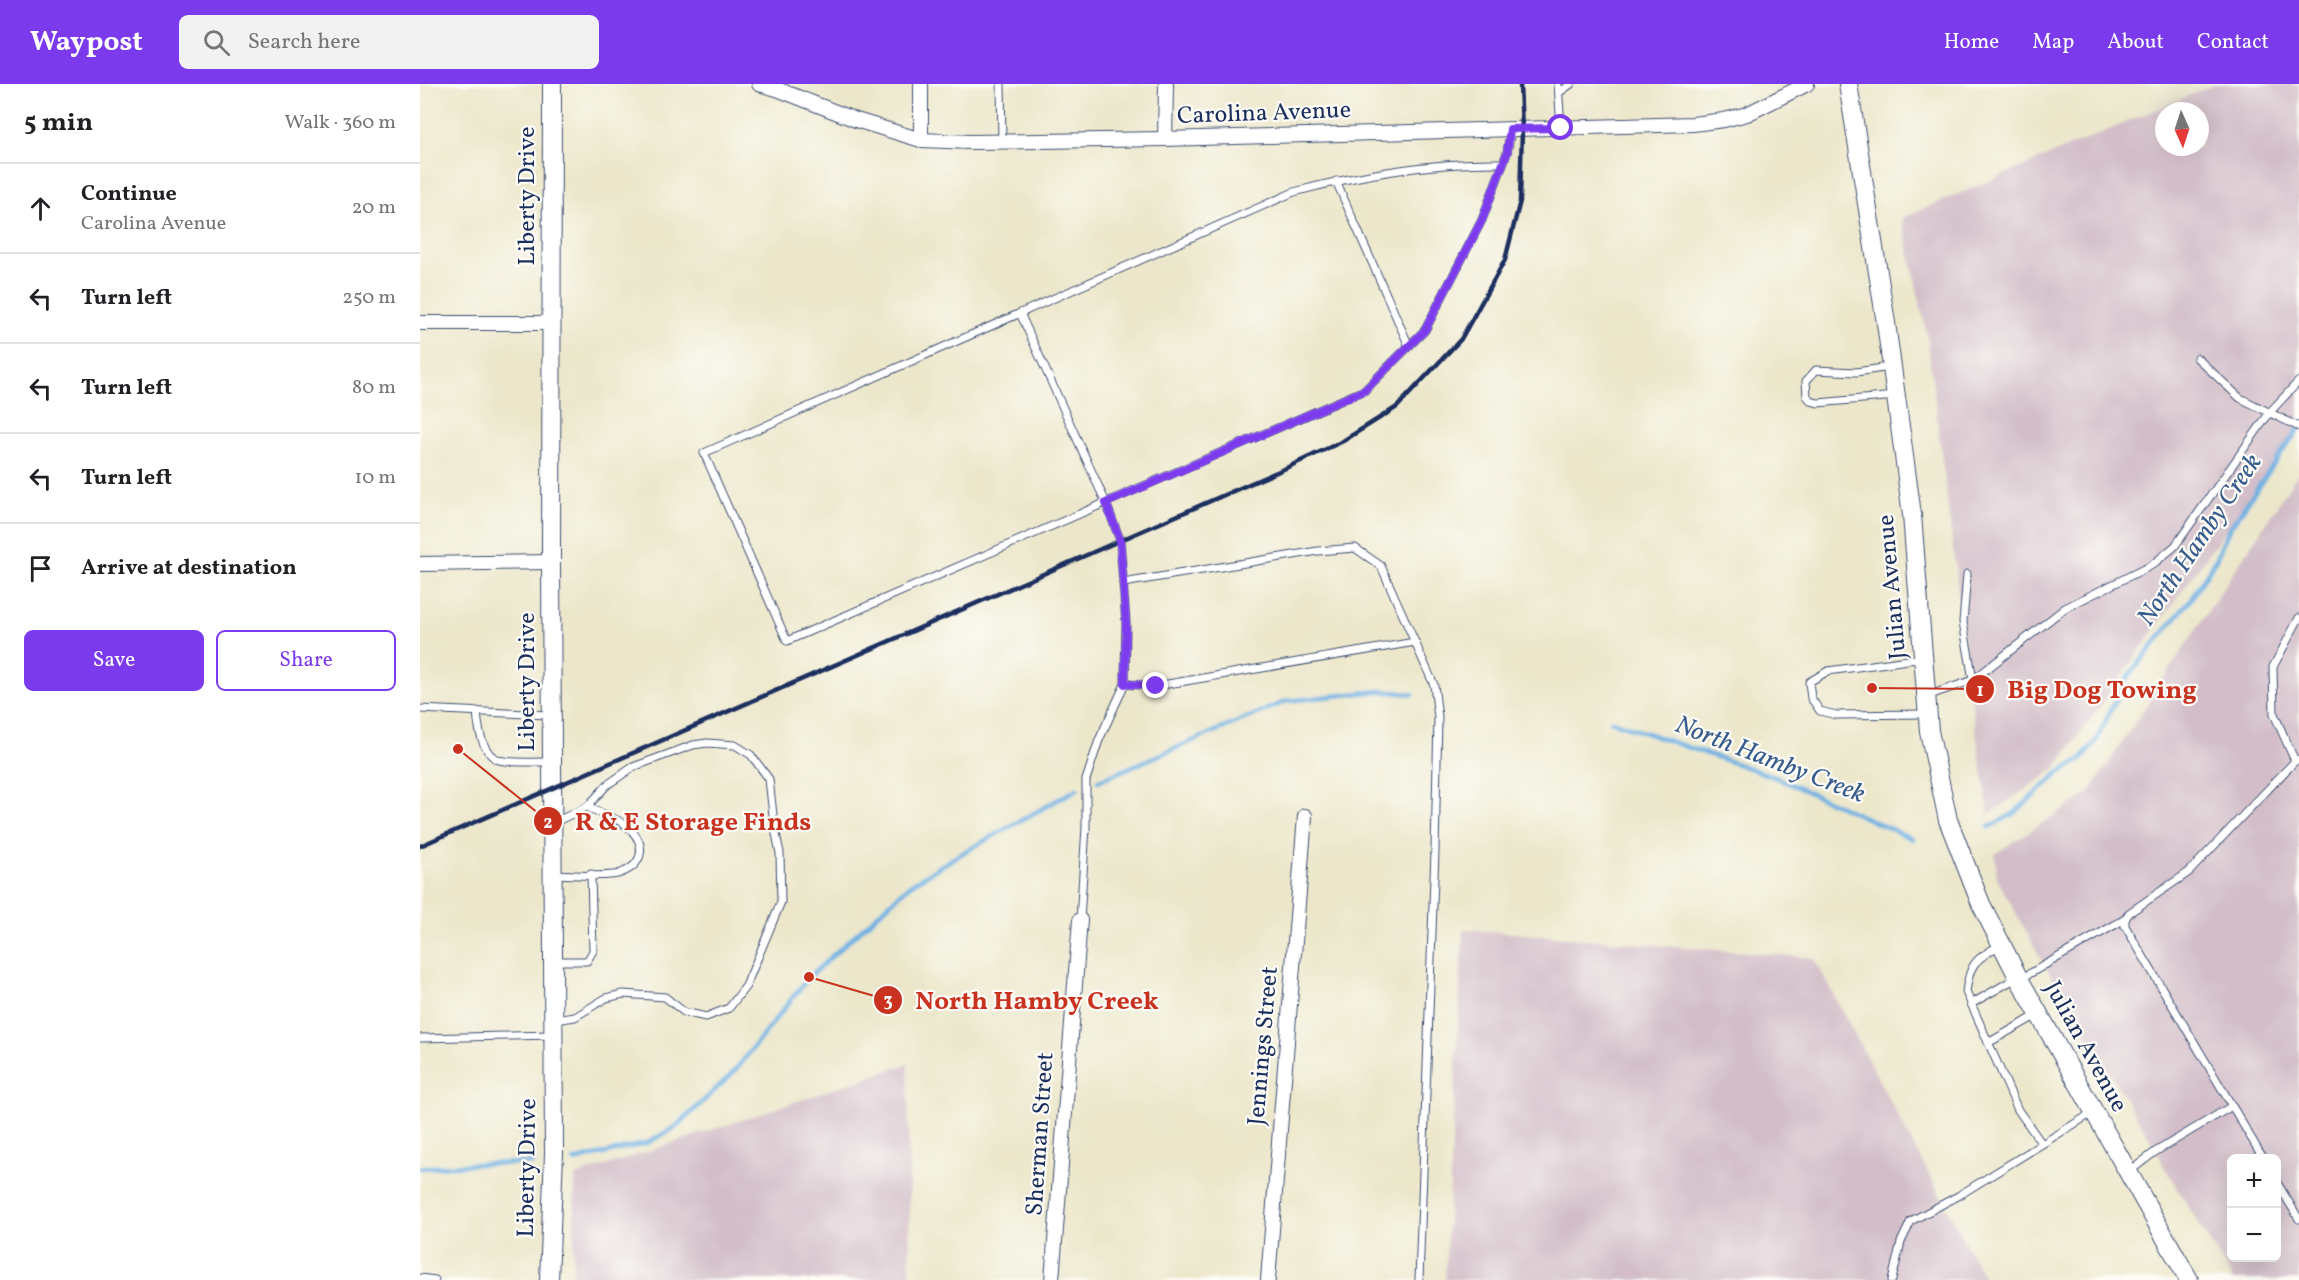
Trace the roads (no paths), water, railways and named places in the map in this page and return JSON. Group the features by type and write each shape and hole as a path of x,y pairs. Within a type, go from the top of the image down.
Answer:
{"street":[{"name":"Liberty Drive","path":"549,1280 554,1153 551,562 552,84"},
{"name":"Carolina Avenue","path":"759,84 856,120 921,140 971,142 1165,139 1693,124 1747,114 1807,84"},
{"path":"921,84 921,140"},
{"path":"1165,139 1166,84"},
{"name":"Julian Avenue","path":"1848,84 1892,366 1912,514 1929,732 1948,820 1981,904 2001,944 2189,1280"},
{"path":"420,323 551,323"},
{"path":"420,564 551,562"},
{"name":"Jennings Street","path":"1268,1280 1305,816"},
{"name":"Sherman Street","path":"1052,1280 1080,920"}],"lane":[{"path":"1001,84 1002,141"},
{"path":"1558,84 1561,128"},
{"path":"1560,92 1571,84"},
{"path":"1503,163 1469,162 1336,181 1294,192 704,453 787,641 1365,390 1425,330 1482,220 1503,163 1510,129"},
{"path":"1336,181 1409,346"},
{"path":"1020,313 1106,503 1120,540 1126,623 1125,684 1099,740 1086,780 1086,827 1080,920"},
{"path":"2197,358 2240,398 2299,427"},
{"path":"1892,366 1856,372 1816,370 1806,381 1807,396 1811,401 1818,403 1896,396"},
{"path":"1923,658 1828,671 1809,682 1811,698 1820,711 1836,715 1927,705 1972,680 2066,608 2152,565 2175,546 2270,412 2299,381"},
{"path":"1123,583 1318,551 1355,548 1381,566 1434,685 1438,717 1435,851 1419,1280"},
{"path":"1966,574 1963,622 1972,680"},
{"path":"1971,1004 2125,919 2129,913 2189,872 2245,810 2297,760 2274,714 2273,667 2299,618"},
{"path":"1125,684 1156,686 1415,642"},
{"path":"420,709 552,715"},
{"path":"477,711 481,736 489,752 499,760 552,762"},
{"path":"420,1038 553,1028 606,998 623,994 665,998 684,1012 706,1017 729,1008 746,986 781,902 780,853 769,779 751,755 735,745 693,744 633,767 607,785 587,807 552,823"},
{"path":"553,874 617,874 634,867 640,857 639,842 628,827 587,807"},
{"path":"553,961 587,961 593,951 591,874"},
{"path":"2125,919 2125,926 2261,1154"},
{"path":"2001,944 1979,958 1968,973 1966,992 2018,1110 2042,1144"},
{"path":"1988,1043 2039,1014"},
{"path":"2128,1172 2155,1152 2232,1106"},
{"path":"1892,1280 1901,1242 1911,1221 1958,1196 2094,1112"},
{"path":"2281,1188 2299,1219"},
{"path":"420,1278 435,1280"}],"waterway":[{"name":"North Hamby Creek","path":"1989,827 2013,814 2060,772 2081,760 2096,741 2126,679 2191,599 2216,559 2229,529 2299,428"},
{"name":"North Hamby Creek","path":"1098,781 1287,701 1379,691 1413,694"},
{"name":"North Hamby Creek","path":"1611,721 1775,777 1913,839"},
{"name":"North Hamby Creek","path":"574,1161 647,1143 676,1127 734,1072 809,977 910,885 1077,789"},
{"name":"North Hamby Creek","path":"420,1168 533,1163"}],"railway":[{"path":"420,846 1286,468 1343,441 1397,407 1461,339 1505,260 1520,201 1522,129 1520,84"}],"place":[{"name":"Big Dog Towing","path":"1872,688"},
{"name":"R & E Storage Finds","path":"458,749"},
{"name":"North Hamby Creek","path":"809,977"}]}
